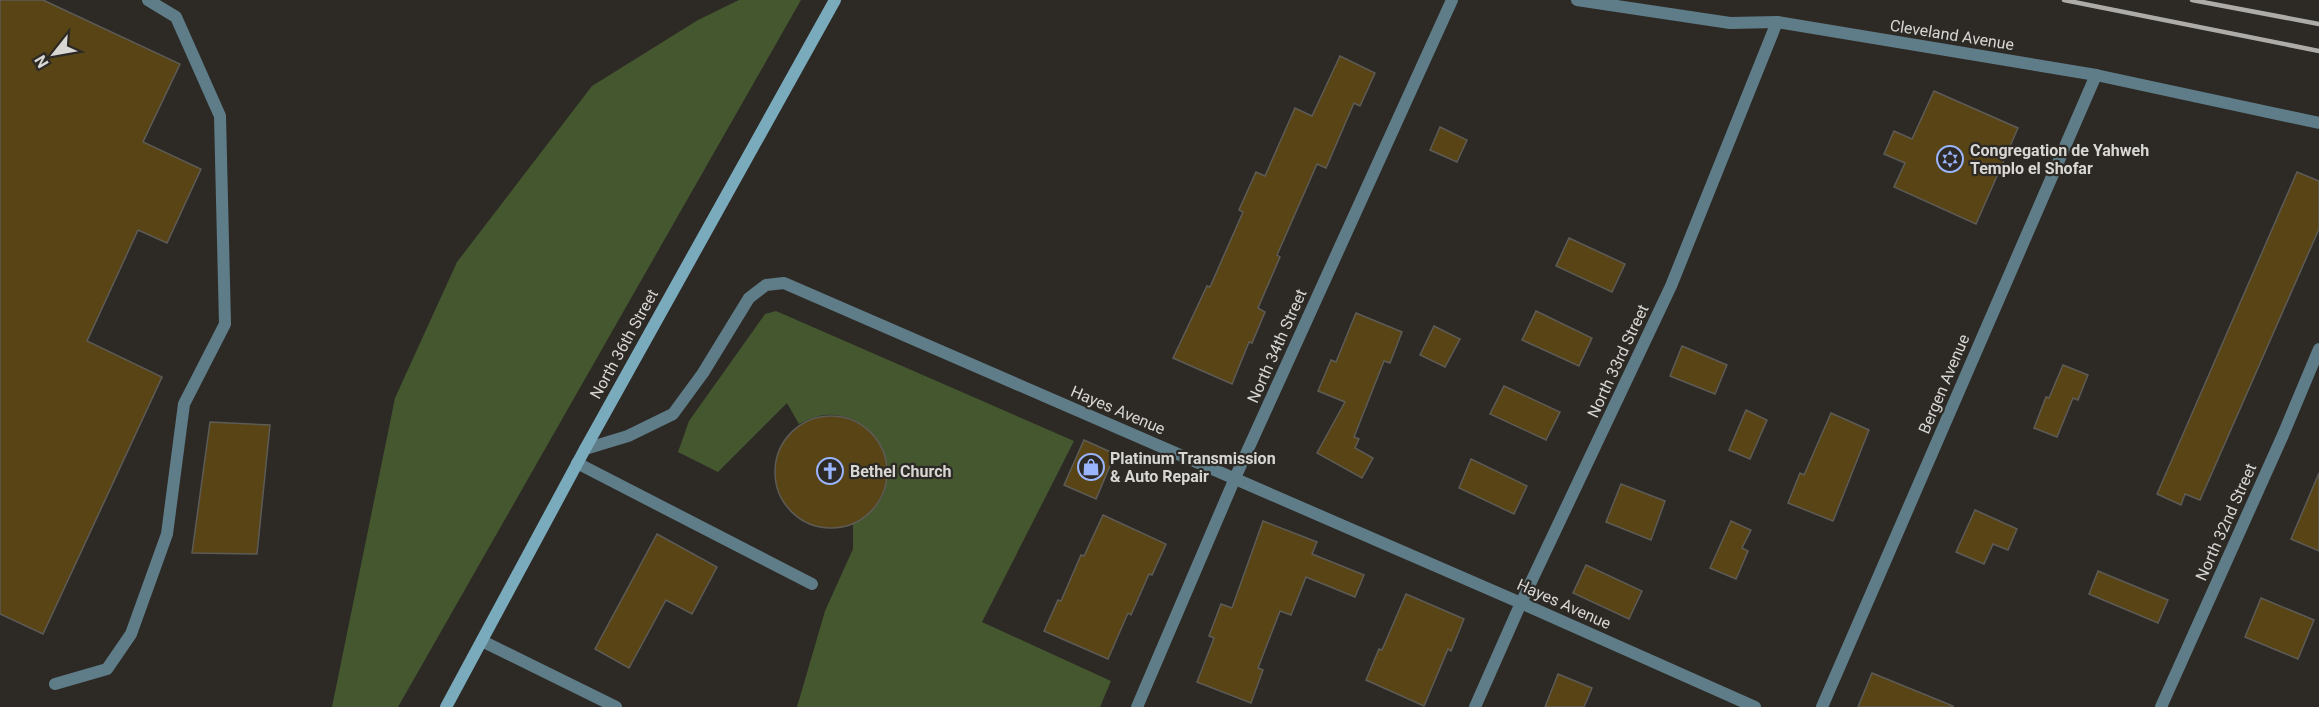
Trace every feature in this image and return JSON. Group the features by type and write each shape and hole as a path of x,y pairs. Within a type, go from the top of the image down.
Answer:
{"street":[{"path":"56,684 107,669 131,634 167,534 184,404 225,324 220,116 176,17 147,0"},
{"name":"North 34th Street","path":"1137,707 1235,478 1452,0"},
{"name":"Cleveland Avenue","path":"1577,0 1730,23 1777,22 2096,75 2319,123"},
{"name":"North 36th Street","path":"446,707 577,463 832,4"},
{"name":"North 33rd Street","path":"1475,707 1521,603 1671,286 1777,22"},
{"name":"Bergen Avenue","path":"1822,707 2096,75"},
{"name":"Hayes Avenue","path":"585,449 628,436 673,414 703,373 748,298 766,285 784,283 1755,707"},
{"name":"North 32nd Street","path":"2161,707 2319,349"},
{"path":"577,463 812,585"},
{"path":"482,641 611,706"}],"green space":[{"path":"739,0 801,0 398,707 332,707 395,398 457,262 592,86 698,20"},
{"path":"776,311 1074,441 982,622 1111,681 1100,707 797,707 825,611 853,549 853,524 872,510 884,493 886,472 882,449 869,430 860,423 837,415 825,415 799,424 787,403 718,472 678,452 689,421 765,314"}],"building":[{"path":"0,0 43,0 180,64 143,142 201,169 167,243 138,230 87,341 162,377 43,634 0,614"},
{"path":"1340,56 1375,73 1360,106 1354,103 1326,168 1317,164 1277,255 1280,257 1258,308 1265,312 1252,343 1249,342 1232,384 1173,358 1207,286 1210,287 1243,212 1239,210 1256,172 1265,176 1295,108 1312,116"},
{"name":"Congregation de Yahweh Templo el Shofar","path":"1934,91 2018,128 1976,224 1894,187 1905,163 1884,154 1894,131 1912,139"},
{"path":"1440,127 1467,140 1457,162 1430,150"},
{"path":"2297,172 2319,181 2319,229 2200,500 2185,494 2181,505 2157,494"},
{"path":"1569,238 1625,264 1612,292 1556,266"},
{"path":"1536,311 1592,338 1579,366 1522,340"},
{"path":"1356,313 1402,332 1390,363 1384,361 1354,437 1359,439 1355,448 1373,458 1362,478 1317,453 1345,402 1318,391 1331,360 1336,362"},
{"path":"1434,326 1460,339 1445,367 1420,355"},
{"path":"1682,346 1727,365 1715,394 1670,376"},
{"path":"2063,365 2088,375 2078,400 2073,398 2057,437 2034,428 2046,397 2049,398"},
{"path":"1504,386 1560,412 1546,440 1490,414"},
{"path":"1746,410 1767,420 1750,459 1729,450"},
{"path":"1831,413 1869,430 1833,521 1788,503 1800,473 1804,475"},
{"name":"Bethel Church","path":"831,416 853,420 871,432 883,450 887,472 883,494 871,512 853,524 831,528 809,524 791,512 779,494 775,472 779,450 791,432 809,420"},
{"path":"210,422 270,425 257,554 192,553"},
{"name":"Platinum Transmission & Auto Repair","path":"1084,440 1115,454 1096,499 1064,485"},
{"path":"1471,459 1527,486 1514,514 1459,488"},
{"path":"2319,473 2319,551 2291,539"},
{"path":"1621,484 1665,501 1651,540 1606,522"},
{"path":"1975,510 2017,529 2008,550 1993,544 1984,564 1956,552"},
{"path":"1103,515 1166,544 1152,575 1149,574 1131,615 1128,613 1108,659 1044,631"},
{"path":"1263,521 1317,542 1312,554 1364,575 1355,597 1306,577 1291,615 1280,611 1258,668 1263,670 1251,703 1197,682 1214,638 1209,636 1221,604 1232,608"},
{"path":"1731,521 1751,530 1742,548 1748,551 1736,579 1710,568"},
{"path":"657,534 717,567 692,614 666,600 629,668 595,649"},
{"path":"1586,565 1642,591 1629,619 1573,593"},
{"path":"2098,571 2168,600 2158,623 2089,594"},
{"path":"1406,594 1464,619 1451,651 1448,649 1424,706 1366,680 1379,649 1382,650"},
{"path":"2261,598 2314,620 2298,659 2245,637"},
{"path":"1872,673 1953,706 1953,707 1858,707"},
{"path":"1558,674 1592,688 1584,707 1545,707"}],"railway":[{"path":"2064,0 2319,51"},
{"path":"2192,0 2319,24"}],"place":[{"name":"Congregation de Yahweh Templo el Shofar","path":"1950,159"},
{"name":"Platinum Transmission & Auto Repair","path":"1091,467"},
{"name":"Bethel Church","path":"830,471"}]}
